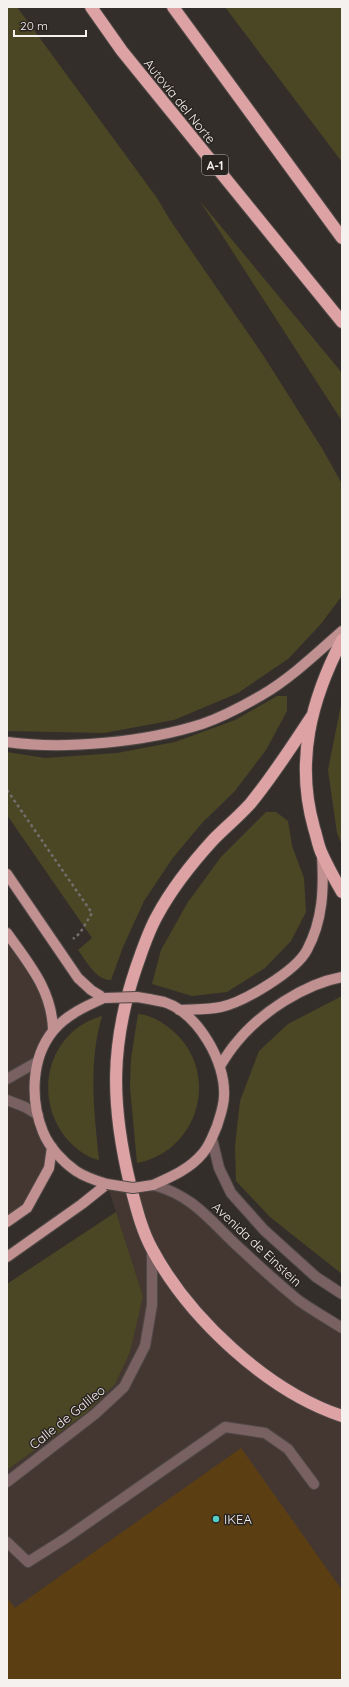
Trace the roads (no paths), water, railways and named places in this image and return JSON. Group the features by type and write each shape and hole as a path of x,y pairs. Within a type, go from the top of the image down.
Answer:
{"highway":[{"name":"Autovía del Norte","path":"91,7 122,51 342,322"},
{"path":"173,7 342,238"},
{"path":"342,640 327,668 312,716 305,765 309,810 322,853 342,892"},
{"path":"312,716 275,773 248,805 214,840 171,893 156,918 133,979 120,1025 116,1057 118,1125 135,1203 152,1249 179,1292 211,1328 251,1366 300,1397 330,1412 342,1416"}],"main road":[{"path":"7,742 63,746 112,742 164,733 202,724 262,695 286,678 342,630"},
{"path":"179,1010 223,1007 250,995 288,971 306,952 320,911 324,887 322,853"},
{"path":"7,874 60,949 78,978 91,990 104,998"},
{"path":"7,932 30,966 49,1001 53,1030"},
{"path":"220,1066 236,1043 251,1026 299,992 329,979 342,977"},
{"path":"137,997 164,1002 179,1010 198,1027 211,1045 220,1066 223,1078 224,1097 221,1113 212,1139 203,1153 190,1165 175,1176 153,1185 133,1188 107,1184 91,1179 77,1172 64,1161 52,1147 43,1133 38,1115 34,1093 37,1062 53,1030 75,1012 104,998 137,997"},
{"path":"7,1222 27,1208 48,1168 52,1147"},
{"path":"7,1257 82,1204 107,1184"}],"street":[{"path":"7,1079 37,1062"},
{"path":"7,1100 25,1107 38,1115"},
{"name":"Avenida de Einstein","path":"212,1139 219,1168 231,1193 264,1230 316,1276 342,1294"},
{"name":"Avenida de Einstein","path":"153,1185 168,1189 187,1199 298,1300 342,1328"},
{"name":"Calle de Galileo","path":"7,1482 95,1414 124,1387 145,1346 152,1305 152,1249"},
{"path":"7,1542 28,1562 66,1538 226,1427 265,1433 288,1449 314,1484"}],"place":[{"name":"IKEA","path":"216,1519"}]}
